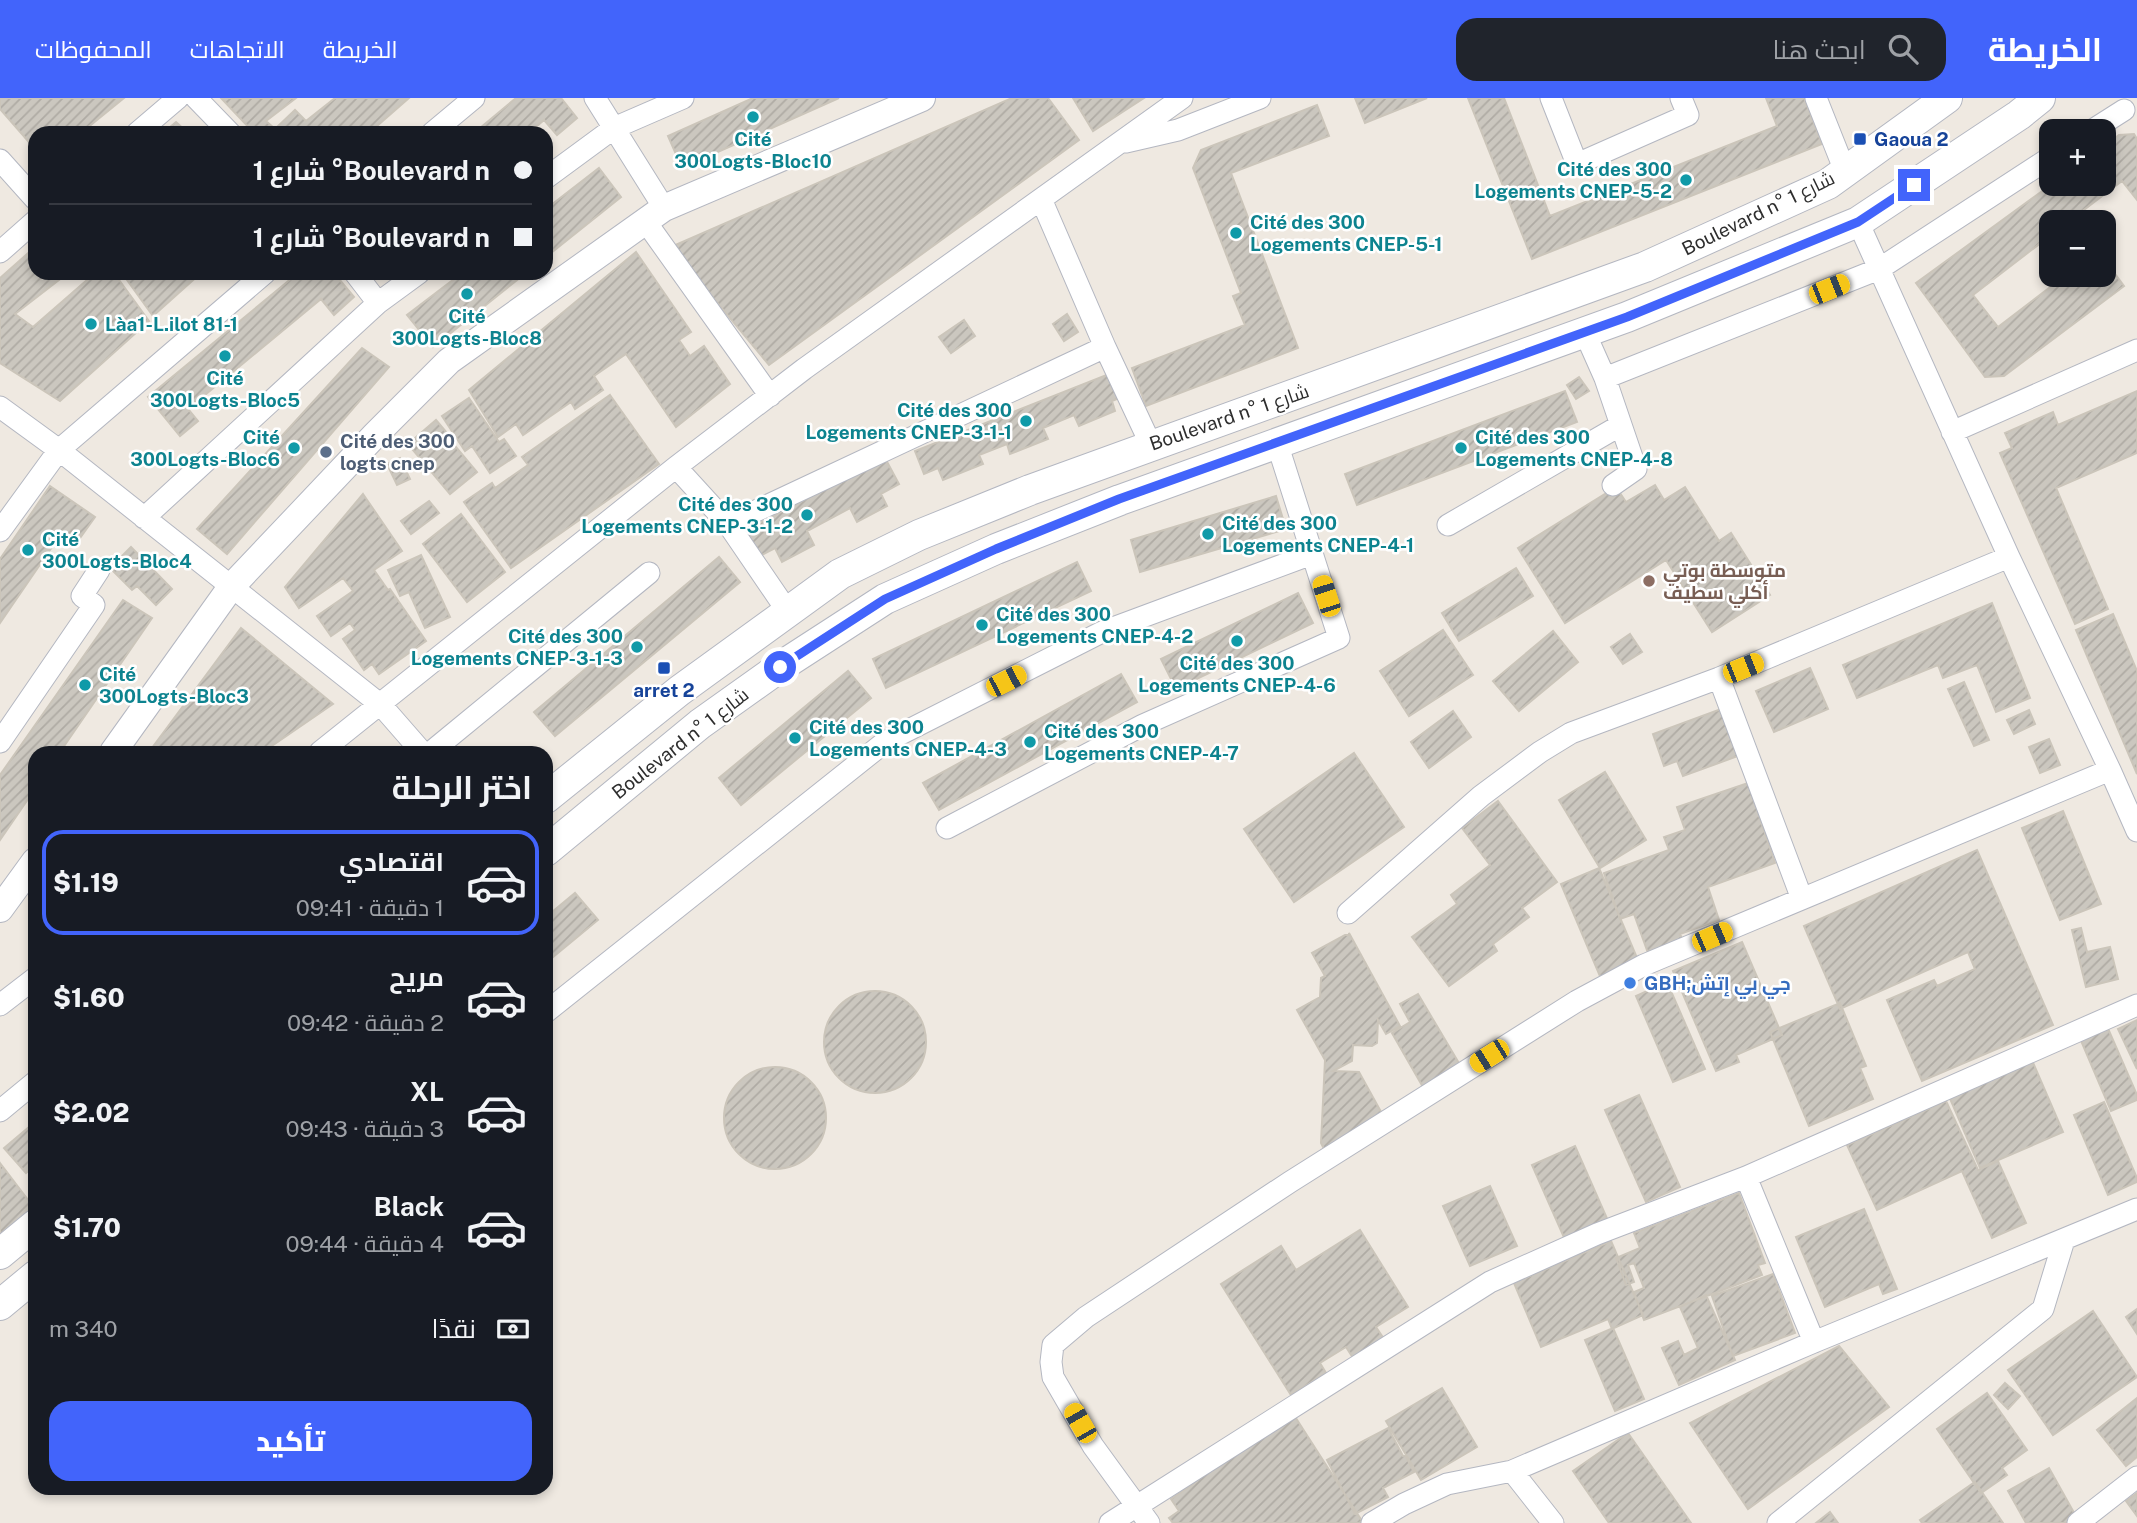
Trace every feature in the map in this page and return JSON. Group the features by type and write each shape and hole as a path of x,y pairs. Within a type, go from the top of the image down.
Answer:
{"main road":[{"name":"Boulevard n° شارع 1","path":"553,791 679,691 840,574 919,535 1030,490 1645,267 1828,184 1947,98"},
{"name":"Boulevard n° شارع 1","path":"553,845 700,724 780,667 885,599 996,549 1119,499 1585,333 1858,222 2019,115 2040,98"},
{"path":"0,1254 28,1231"},
{"path":"0,1305 28,1282"}],"street":[{"path":"145,126 177,98"},
{"path":"196,98 223,126"},
{"path":"440,126 474,98"},
{"path":"595,98 614,128 655,215 770,396"},
{"path":"553,173 614,128 683,98"},
{"path":"117,746 231,587 449,361 655,215 922,98"},
{"path":"328,746 676,467 804,369 1182,98"},
{"path":"1115,145 1178,130 1260,98"},
{"path":"1551,98 1577,164 1688,115 1682,98"},
{"path":"1816,98 1846,171"},
{"path":"2110,119 2124,110"},
{"path":"0,160 28,191"},
{"path":"1605,378 1879,269 2039,165"},
{"path":"1041,199 1151,445"},
{"path":"1858,222 2009,557 2137,831"},
{"path":"0,253 28,227"},
{"path":"0,531 59,450 257,280"},
{"path":"360,280 378,303"},
{"path":"144,518 378,303 409,280"},
{"path":"1585,333 1605,378 1636,468 1613,485"},
{"path":"728,524 1105,346"},
{"path":"1952,432 2137,351"},
{"path":"0,407 59,450 381,705 417,746"},
{"path":"1448,525 1621,425"},
{"path":"947,828 1143,725 1339,638 1277,443"},
{"path":"676,467 728,524 788,612"},
{"path":"553,1007 886,742 1102,632 1312,554"},
{"path":"1348,913 1480,796 1571,733 1719,678 2009,557"},
{"path":"0,742 93,605 82,596 99,570"},
{"path":"437,746 649,573"},
{"path":"1719,678 1802,899"},
{"path":"1143,1514 1093,1446 1053,1377 1053,1345 1086,1317 1577,1001 1644,965 2110,770"},
{"path":"0,909 28,871"},
{"path":"0,1005 28,983"},
{"path":"1110,1523 1143,1514 1490,1282 1597,1234 1746,1177 2137,1005"},
{"path":"0,1111 28,1088"},
{"path":"1746,1177 1814,1342"},
{"path":"1372,1523 1447,1484 1512,1471 1814,1342 2137,1209"},
{"path":"1778,1523 2043,1309 2064,1240"},
{"path":"1512,1471 1553,1523"},
{"path":"2078,1523 2137,1477"}],"building":[{"path":"0,98 124,98 90,126 28,126 28,141 0,109"},
{"path":"221,98 296,98 266,121 272,126 247,126"},
{"path":"335,98 409,98 377,126 278,126 295,110 306,121"},
{"path":"516,98 561,98 577,118 557,135 553,126 549,126 544,120 537,126 482,126"},
{"name":"Cité 300Logts-Bloc10","path":"753,98 839,98 682,168 668,136"},
{"path":"1012,98 1048,98 1079,140 769,365 671,247"},
{"path":"1073,98 1144,98 1093,131"},
{"path":"1355,98 1427,98 1365,123"},
{"name":"Cité des 300 Logements CNEP-5-2","path":"1468,98 1504,98 1550,216 1777,126 1766,98 1804,98 1822,144 1532,259"},
{"name":"Cité des 300 Logements CNEP-5-1","path":"1317,105 1329,136 1231,173 1298,348 1146,406 1132,368 1245,325 1233,296 1241,293 1193,168 1201,150"},
{"path":"2134,134 2137,139 2137,200 2122,181 2116,186 2116,137"},
{"name":"Cité 300Logts-Bloc8","path":"599,168 621,197 553,251 553,204"},
{"path":"2039,193 2039,196 2102,196 2084,210 2039,210 2039,244 1973,295 1998,327 2050,287 2116,287 2116,275 2124,286 2004,376 1985,377 1916,283"},
{"path":"636,252 691,332 679,340 690,356 704,346 730,384 676,427 626,354 594,376 603,390 575,409 571,402 523,435 516,424 498,437 469,390"},
{"name":"Làa1-L.ilot 81-1","path":"28,253 28,280 59,280 15,314 33,327 87,280 119,280 149,321 60,401 0,363 0,278"},
{"name":"Làa1-L.ilot 81-1","path":"127,280 193,280 153,316"},
{"name":"Cité 300Logts-Bloc5","path":"290,280 340,280 354,297 334,315 321,299 188,409 198,421 180,436 148,397"},
{"name":"Cité 300Logts-Bloc8","path":"453,280 517,280 433,347 407,315"},
{"path":"1067,314 1078,332 1064,341 1053,324"},
{"path":"964,320 975,336 951,353 939,337"},
{"name":"Cité 300Logts-Bloc6","path":"362,348 389,367 227,554 197,529"},
{"name":"Cité des 300 Logements CNEP-3-1-1","path":"1114,372 1124,396 1112,401 1115,411 1079,426 1074,415 1043,428 1048,439 1010,454 1007,444 979,455 983,464 943,480 938,468 924,474 915,451"},
{"path":"1579,377 1589,391 1576,399 1567,385"},
{"name":"Cité des 300 Logements CNEP-4-8","path":"1565,391 1577,422 1357,505 1345,474"},
{"path":"2137,391 2137,453 2056,488 2108,609 2075,624 2000,453 2012,448 2005,433 2053,412 2058,425"},
{"path":"610,395 659,464 511,568 464,502 492,483 495,488 528,465 522,457"},
{"path":"469,398 499,442 504,439 516,456 490,473 472,446 465,451 442,416"},
{"path":"436,420 477,472 450,494 408,444"},
{"path":"400,458 410,479 397,485 387,464"},
{"name":"Cité des 300 Logements CNEP-3-1-2","path":"885,458 899,484 881,494 887,506 857,522 850,508 807,531 814,545 782,562 775,548 758,557 744,531"},
{"path":"1655,485 1664,500 1685,487 1719,541 1731,533 1770,595 1712,632 1666,560 1565,623 1518,548 1616,487 1626,502"},
{"name":"Cité 300Logts-Bloc4","path":"50,486 95,517 78,541 63,531 0,623 0,559"},
{"path":"363,494 402,551 374,570 426,641 379,674 372,664 364,670 343,639 355,630 350,623 331,636 317,616 353,591 343,578 299,608 285,587"},
{"name":"Cité des 300 Logements CNEP-4-1","path":"1276,496 1286,529 1140,572 1131,540"},
{"path":"429,501 439,513 411,534 401,521"},
{"path":"461,514 505,572 467,602 423,544"},
{"path":"131,547 172,589 156,605 137,586 132,590 110,568"},
{"path":"421,555 450,617 425,628 409,592 400,596 388,570"},
{"name":"Cité des 300 Logements CNEP-3-1-3","path":"719,557 740,582 555,736 534,712"},
{"name":"Cité des 300 Logements CNEP-4-2","path":"1077,562 1091,591 886,688 873,659"},
{"path":"1516,568 1533,596 1459,641 1442,613"},
{"name":"Cité des 300 Logements CNEP-4-6","path":"1298,593 1313,623 1176,689 1161,659"},
{"name":"Cité 300Logts-Bloc3","path":"123,600 152,618 64,746 28,746 28,799 0,840 0,775"},
{"path":"1992,603 2030,698 1996,712 1977,665 1943,678 1938,665 1857,698 1843,665"},
{"path":"2113,614 2137,671 2137,774 2076,630"},
{"path":"241,628 333,704 272,746 153,746"},
{"path":"1443,630 1473,675 1409,716 1380,671"},
{"path":"1553,631 1578,662 1519,711 1493,681"},
{"path":"1630,634 1642,652 1623,664 1611,647"},
{"path":"1810,668 1828,709 1774,732 1756,691"},
{"name":"Cité des 300 Logements CNEP-4-3","path":"848,671 871,698 741,805 719,778"},
{"name":"Cité des 300 Logements CNEP-4-7","path":"1121,674 1137,702 939,810 923,783"},
{"path":"1964,682 1989,740 1974,746 1948,689"},
{"path":"1721,709 1738,756 1683,776 1677,761 1664,766 1653,734"},
{"path":"2029,710 2035,724 2014,734 2007,720"},
{"path":"1453,711 1471,737 1429,768 1411,742"},
{"path":"2049,739 2060,765 2040,773 2029,747"},
{"path":"1354,753 1404,827 1294,902 1244,829"},
{"path":"1605,772 1646,840 1600,868 1559,800"},
{"path":"1748,783 1775,863 1708,887 1719,920 1680,934 1683,941 1648,953 1634,914 1620,919 1604,873 1669,850 1664,837 1685,830 1677,807"},
{"path":"1498,801 1557,882 1522,908 1529,917 1493,944 1497,951 1449,986 1412,937 1457,904 1451,895 1490,865 1462,828"},
{"path":"2063,811 2101,904 2060,920 2022,828"},
{"path":"1977,850 2053,1025 1922,1081 1887,1000 1934,980 1937,986 1975,969 1968,952 1840,1009 1804,926"},
{"path":"1599,868 1640,965 1602,981 1561,884"},
{"path":"575,893 598,920 553,957 553,911"},
{"path":"2081,928 2087,952 2110,947 2118,979 2086,987 2072,930"},
{"path":"1349,933 1400,1026 1386,1034 1378,1020 1377,1043 1372,1046 1353,1045 1352,1061 1333,1071 1359,1072 1385,1119 1324,1149 1321,1143 1325,1060 1297,1010 1320,997 1321,978 1325,976 1312,953"},
{"path":"1742,942 1782,1035 1736,1055 1739,1062 1716,1071 1673,971"},
{"path":"1667,982 1705,1069 1673,1082 1636,996"},
{"path":"875,991 894,995 911,1006 922,1023 926,1042 922,1061 911,1078 894,1089 875,1093 856,1089 839,1078 828,1061 824,1042 828,1023 839,1006 856,995"},
{"path":"1418,994 1460,1065 1423,1087 1392,1033 1410,1022 1400,1004"},
{"path":"1840,1003 1866,1066 1860,1068 1873,1099 1809,1126 1770,1032"},
{"path":"2137,1020 2137,1069 2118,1029"},
{"path":"2106,1024 2137,1095 2137,1100 2111,1111 2079,1036"},
{"path":"2031,1058 2063,1132 1980,1168 1948,1094"},
{"path":"775,1067 794,1071 811,1082 822,1099 826,1118 822,1137 811,1154 794,1165 775,1169 756,1165 739,1154 728,1137 724,1118 728,1099 739,1082 756,1071"},
{"path":"1639,1095 1680,1187 1646,1202 1605,1110"},
{"path":"1946,1101 1978,1170 1998,1161 2026,1223 1992,1238 1962,1171 1877,1210 1847,1145"},
{"path":"2104,1102 2137,1178 2137,1182 2108,1195 2074,1115"},
{"path":"28,1128 28,1171 26,1173 4,1148"},
{"path":"1575,1146 1609,1223 1566,1242 1532,1165"},
{"path":"0,1163 28,1200 28,1216 0,1237"},
{"path":"1490,1186 1517,1246 1470,1266 1443,1206"},
{"path":"1739,1193 1765,1263 1758,1265 1762,1275 1644,1320 1634,1292 1644,1288 1634,1263 1628,1265 1634,1282 1626,1285 1616,1258 1640,1248 1634,1233"},
{"path":"1864,1209 1897,1289 1883,1294 1879,1284 1825,1307 1796,1237"},
{"path":"1360,1230 1408,1307 1376,1327 1384,1339 1353,1358 1346,1347 1320,1363 1326,1373 1291,1395 1221,1284 1281,1246 1296,1270"},
{"path":"1611,1241 1643,1315 1612,1329 1608,1319 1541,1347 1514,1283"},
{"path":"1773,1274 1795,1333 1733,1356 1712,1296"},
{"path":"1706,1295 1735,1360 1679,1385 1662,1348 1678,1341 1684,1355 1698,1348 1680,1307"},
{"path":"2137,1309 2137,1334 2126,1317"},
{"path":"2093,1311 2137,1377 2053,1435 2008,1370"},
{"path":"1613,1328 1644,1399 1615,1411 1585,1340"},
{"path":"1839,1346 1889,1407 1748,1509 1690,1423"},
{"path":"2005,1383 2020,1396 2008,1409 1994,1395"},
{"path":"1442,1388 1477,1447 1421,1480 1386,1421"},
{"path":"1987,1393 2027,1450 2002,1468 2007,1475 1981,1493 1937,1429"},
{"path":"2137,1398 2137,1457 2126,1466 2097,1430"},
{"path":"1292,1412 1362,1521 1173,1523 1169,1518 1179,1511 1171,1499 1196,1482 1192,1476"},
{"path":"1388,1428 1414,1472 1383,1488 1388,1497 1355,1514 1327,1460"},
{"path":"1628,1433 1691,1523 1609,1523 1573,1471"},
{"path":"2049,1468 2078,1520 2073,1523 2026,1523 2008,1491"},
{"path":"1975,1482 2003,1523 1922,1523 1920,1520"},
{"path":"2137,1493 2137,1516 2126,1501"},
{"path":"1830,1512 1838,1523 1816,1523"}],"place":[{"name":"Cité 300Logts-Bloc10","path":"753,117"},
{"name":"Gaoua 2","path":"1860,139"},
{"name":"Cité des 300 Logements CNEP-5-2","path":"1686,180"},
{"name":"Cité des 300 Logements CNEP-5-1","path":"1236,233"},
{"name":"Cité 300Logts-Bloc8","path":"467,294"},
{"name":"Làa1-L.ilot 81-1","path":"91,324"},
{"name":"Cité 300Logts-Bloc5","path":"225,356"},
{"name":"Cité des 300 Logements CNEP-3-1-1","path":"1026,421"},
{"name":"Cité 300Logts-Bloc6","path":"294,448"},
{"name":"Cité des 300 Logements CNEP-4-8","path":"1461,448"},
{"name":"Cité des 300 logts cnep","path":"326,452"},
{"name":"Cité des 300 Logements CNEP-3-1-2","path":"807,515"},
{"name":"Cité des 300 Logements CNEP-4-1","path":"1208,534"},
{"name":"Cité 300Logts-Bloc4","path":"28,550"},
{"name":"متوسطة بوتي أكلي سطيف","path":"1649,581"},
{"name":"Cité des 300 Logements CNEP-4-2","path":"982,625"},
{"name":"Cité des 300 Logements CNEP-4-6","path":"1237,641"},
{"name":"Cité des 300 Logements CNEP-3-1-3","path":"637,647"},
{"name":"arret 2","path":"664,668"},
{"name":"Cité 300Logts-Bloc3","path":"85,685"},
{"name":"Cité des 300 Logements CNEP-4-3","path":"795,738"},
{"name":"Cité des 300 Logements CNEP-4-7","path":"1030,742"},
{"name":"GBH;جي بي إتش","path":"1630,983"}],"route":[{"path":"780,667 885,599 996,549 1119,499 1627,317 1858,222 1914,185"}]}
